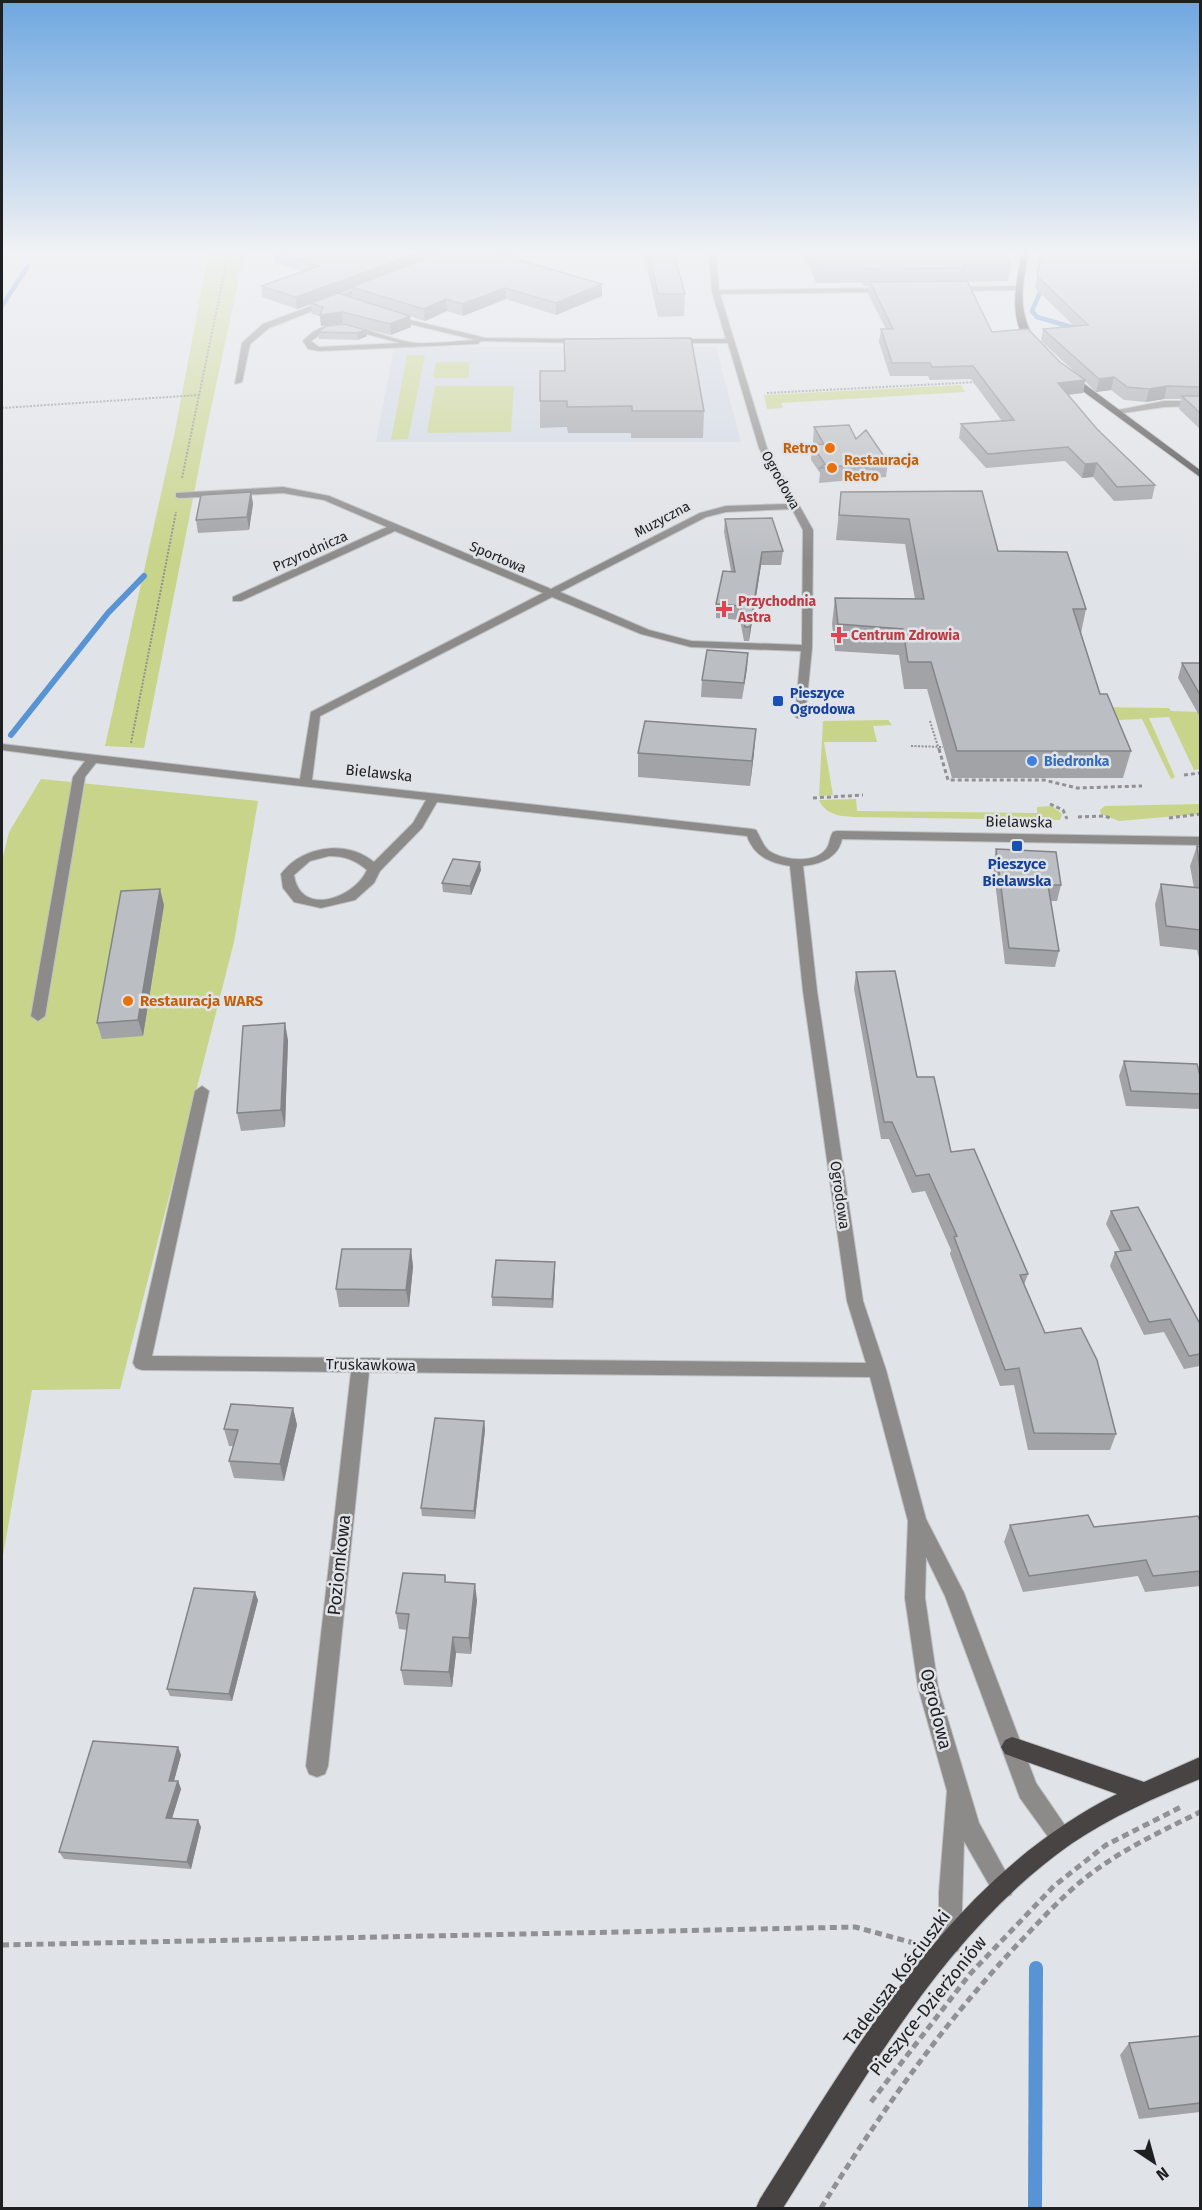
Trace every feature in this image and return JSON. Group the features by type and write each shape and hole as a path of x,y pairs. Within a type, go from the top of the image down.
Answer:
{"main road":[{"path":"1062,371 1200,474"},
{"path":"1012,1747 1143,1792"},
{"name":"Tadeusza Kościuszki","path":"769,2208 874,2045 947,1947 1003,1887 1062,1838 1143,1792 1200,1768"}],"street":[{"path":"238,382 244,353"},
{"name":"Ogrodowa","path":"735,353 763,448 808,530 807,648 801,716"},
{"path":"1118,411 1164,404 1200,404"},
{"name":"Sportowa","path":"179,495 302,491 326,498 645,632 692,644 807,648"},
{"name":"Muzyczna","path":"306,782 315,714 703,515 726,509 796,506"},
{"name":"Przyrodnicza","path":"237,598 393,528"},
{"name":"Bielawska","path":"2,747 133,764 752,833 756,847 763,853 772,858 796,863 808,862 828,855 834,849 837,835 1200,841"},
{"path":"38,1016 79,777 93,759"},
{"path":"374,869 366,860 352,854 334,852 314,855 295,864 287,874 289,888 299,899 321,904 350,897 369,880 374,869 418,825 434,796"},
{"name":"Ogrodowa","path":"796,863 810,992 855,1301 877,1370 917,1520 954,1593 1028,1790 1062,1838"},
{"name":"Truskawkowa","path":"202,1091 142,1362 877,1370"},
{"name":"Poziomkowa","path":"317,1766 361,1365"},
{"name":"Ogrodowa","path":"917,1520 915,1598 926,1676 969,1828 1003,1887"},
{"path":"947,1947 957,1787"}],"path":[{"path":"133,764 141,754 132,753 130,737 207,353"},
{"path":"757,393 985,381"},
{"path":"2,408 199,394"},
{"path":"930,721 948,780 1044,780 1050,785 1066,787 1142,786"},
{"path":"911,746 943,747"},
{"path":"1184,775 1200,773"},
{"path":"813,798 863,795"},
{"name":"Pieszyce-Dzierżoniów","path":"866,2110 954,1992 995,1945 1040,1901 1086,1858 1185,1805"},
{"path":"821,2208 877,2121 958,2012 1005,1957 1096,1869 1200,1812"},
{"path":"2,1945 855,1927 947,1947"}],"shaded area":[{"path":"393,353 718,353 741,442 376,442"}],"green space":[{"path":"190,353 223,353 144,748 105,746 175,431"},
{"path":"407,355 425,355 408,439 391,440"},
{"path":"436,362 470,362 468,378 433,378"},
{"path":"961,385 965,392 781,403 783,408 767,409 764,395"},
{"path":"435,386 514,386 511,432 427,433"},
{"path":"1086,707 1169,708 1171,711 1200,712 1200,769 1194,770 1169,717 1149,718 1175,777 1171,779 1142,719 1090,721"},
{"path":"888,720 892,725 873,726 877,742 824,742 833,795 819,796 823,721"},
{"path":"41,779 258,801 234,942 120,1389 32,1390 2,1561 2,861 9,832"},
{"path":"856,799 857,811 1037,813 1037,807 1052,806 1062,814 1060,820 854,817 829,812 819,800"},
{"path":"1200,804 1200,814 1119,821 1101,814 1100,810 1105,806"}],"building":[{"path":"564,353 694,353 704,411 632,411 632,406 567,407 567,401 540,401 540,371 565,371"},
{"path":"889,353 1051,353 1085,380 1058,383 1097,429 1155,485 1117,487 1097,463 1085,464 1068,447 988,454 961,424 1014,420 973,366 932,367 930,363 892,363"},
{"path":"1070,353 1200,353 1200,387 1167,386 1149,389 1127,387 1114,377 1099,379"},
{"path":"1182,396 1200,396 1200,413"},
{"path":"849,425 856,439 866,430 888,462 820,468 825,464 812,445 824,444 814,427"},
{"path":"982,491 998,551 1067,552 1086,609 1073,609 1100,694 1107,694 1131,751 957,751 931,662 908,662 903,629 838,624 835,598 924,599 909,519 839,515 841,492"},
{"path":"251,492 247,517 196,520 201,495"},
{"path":"772,518 783,551 762,552 750,627 745,627 741,606 716,604 723,571 735,572 725,519"},
{"path":"707,650 748,653 744,683 702,680"},
{"path":"1182,663 1200,663 1200,695"},
{"path":"645,721 756,729 752,761 638,753"},
{"path":"1197,846 1200,847 1200,870"},
{"path":"996,849 1056,852 1061,885 1048,885 1059,951 1009,948"},
{"path":"453,859 480,862 470,886 442,883"},
{"path":"1161,884 1200,888 1200,930 1166,926"},
{"path":"160,889 138,1020 97,1023 121,891"},
{"path":"895,971 917,1077 934,1077 951,1152 974,1149 1028,1274 1020,1275 1045,1333 1081,1328 1097,1360 1116,1434 1034,1433 1019,1368 1005,1370 954,1237 957,1236 929,1174 916,1176 892,1122 884,1122 856,972"},
{"path":"285,1023 281,1110 237,1113 243,1026"},
{"path":"1124,1061 1197,1064 1200,1075 1200,1094 1131,1091"},
{"path":"1138,1207 1200,1324 1200,1354 1189,1356 1170,1319 1149,1322 1115,1252 1131,1250 1111,1211"},
{"path":"342,1249 411,1249 406,1290 336,1289"},
{"path":"496,1260 555,1262 552,1299 492,1297"},
{"path":"231,1404 293,1408 280,1464 229,1461 238,1430 224,1429"},
{"path":"435,1418 484,1421 474,1511 421,1508"},
{"path":"1088,1515 1094,1527 1198,1516 1200,1521 1200,1571 1153,1576 1146,1560 1029,1576 1010,1525"},
{"path":"403,1573 445,1575 445,1582 475,1584 469,1638 453,1637 449,1672 401,1670 409,1614 396,1613"},
{"path":"194,1588 255,1592 229,1694 167,1689"},
{"path":"93,1741 178,1747 169,1781 178,1781 166,1818 198,1820 187,1862 59,1852"},
{"path":"1200,2036 1200,2103 1149,2109 1129,2043"}],"waterway":[{"path":"11,735 108,613 144,576"},
{"path":"1035,2208 1036,1968"}],"place":[{"name":"Retro","path":"830,448"},
{"name":"Restauracja Retro","path":"832,468"},
{"name":"Przychodnia Astra","path":"724,609"},
{"name":"Centrum Zdrowia","path":"839,635"},
{"name":"Pieszyce Ogrodowa","path":"778,701"},
{"name":"Biedronka","path":"1032,761"},
{"name":"Pieszyce Bielawska","path":"1017,846"},
{"name":"Restauracja WARS","path":"128,1001"}]}
